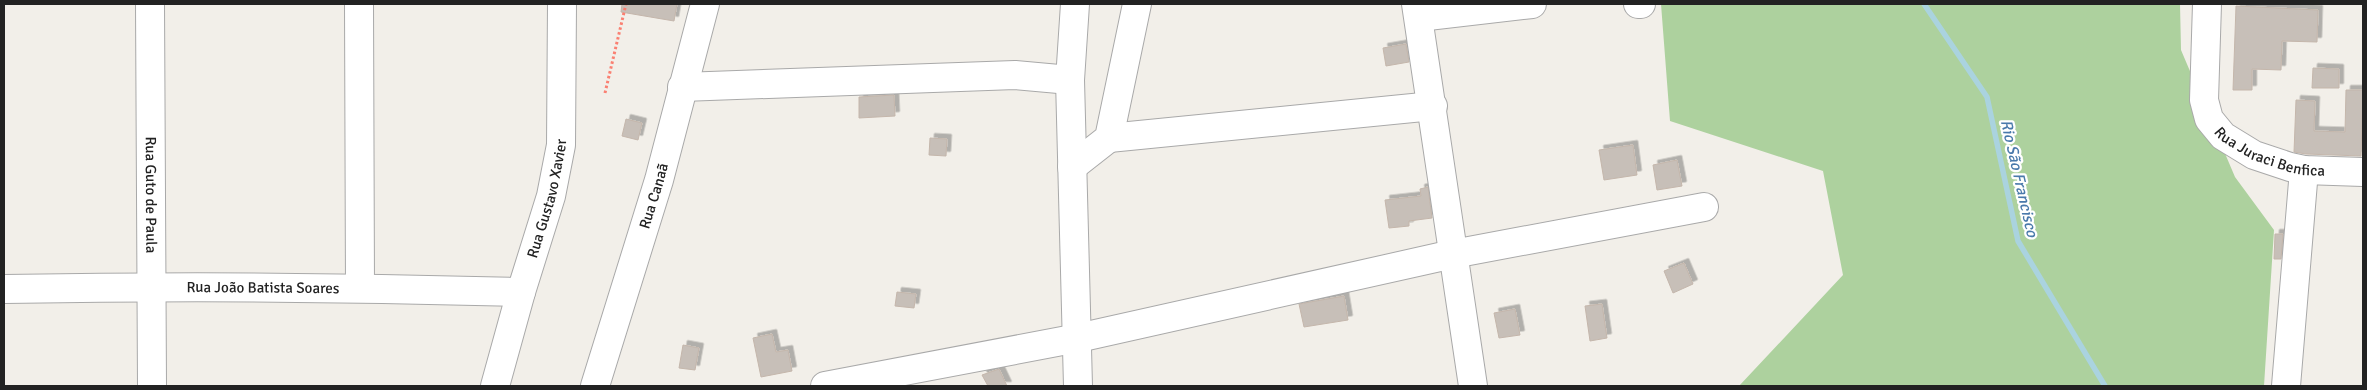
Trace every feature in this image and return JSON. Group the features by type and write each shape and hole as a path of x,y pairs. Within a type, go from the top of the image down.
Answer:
{"street":[{"name":"Rua Guto de Paula","path":"150,4 152,386"},
{"path":"359,4 360,288"},
{"name":"Rua Gustavo Xavier","path":"495,386 521,292 551,196 561,145 562,4"},
{"name":"Rua Canaã","path":"595,386 659,180 705,4"},
{"path":"1075,4 1070,80 1078,386"},
{"path":"1109,138 1138,4"},
{"path":"1473,386 1418,11 1532,4"},
{"name":"Rua Juraci Benfica","path":"2207,4 2204,100 2209,119 2223,136 2254,155 2304,170 2363,172"},
{"path":"682,87 1015,75 1070,80"},
{"path":"1072,167 1109,138 1433,106"},
{"path":"2286,386 2304,170"},
{"path":"826,386 1078,338 1453,254 1704,207"},
{"name":"Rua João Batista Soares","path":"4,288 151,286 521,292"}],"path":[{"path":"605,93 626,4"}],"green space":[{"path":"1661,4 2180,4 2181,50 2235,177 2274,230 2264,386 1739,386 1843,275 1823,171 1670,121"}],"building":[{"path":"622,4 677,4 674,21 621,12"},
{"path":"2236,6 2318,10 2317,42 2282,41 2281,70 2252,69 2252,90 2233,90"},
{"path":"1406,44 1409,62 1386,66 1383,48"},
{"path":"2313,68 2339,69 2339,88 2312,88"},
{"path":"2346,90 2363,90 2361,156 2294,152 2296,100 2315,101 2314,131 2345,132"},
{"path":"894,95 895,116 859,118 859,97"},
{"path":"626,119 642,123 638,140 622,136"},
{"path":"930,138 947,139 946,156 929,155"},
{"path":"1633,145 1637,175 1604,180 1599,150"},
{"path":"1677,160 1682,186 1657,190 1653,165"},
{"path":"1428,187 1432,218 1409,221 1409,226 1389,228 1385,200 1421,196 1420,189"},
{"path":"2275,234 2283,234 2281,259 2274,259"},
{"path":"1684,263 1693,284 1673,293 1664,271"},
{"path":"897,292 916,294 914,308 895,306"},
{"path":"1344,296 1348,320 1304,327 1299,304"},
{"path":"1602,304 1607,338 1590,341 1585,306"},
{"path":"1515,309 1520,335 1499,338 1494,313"},
{"path":"772,334 776,352 788,350 792,371 761,377 753,338"},
{"path":"683,345 699,348 695,370 679,368"},
{"path":"999,369 1007,386 988,386 982,375"}],"waterway":[{"name":"Rio São Francisco","path":"1924,4 1987,97 2018,241 2105,386"}]}
